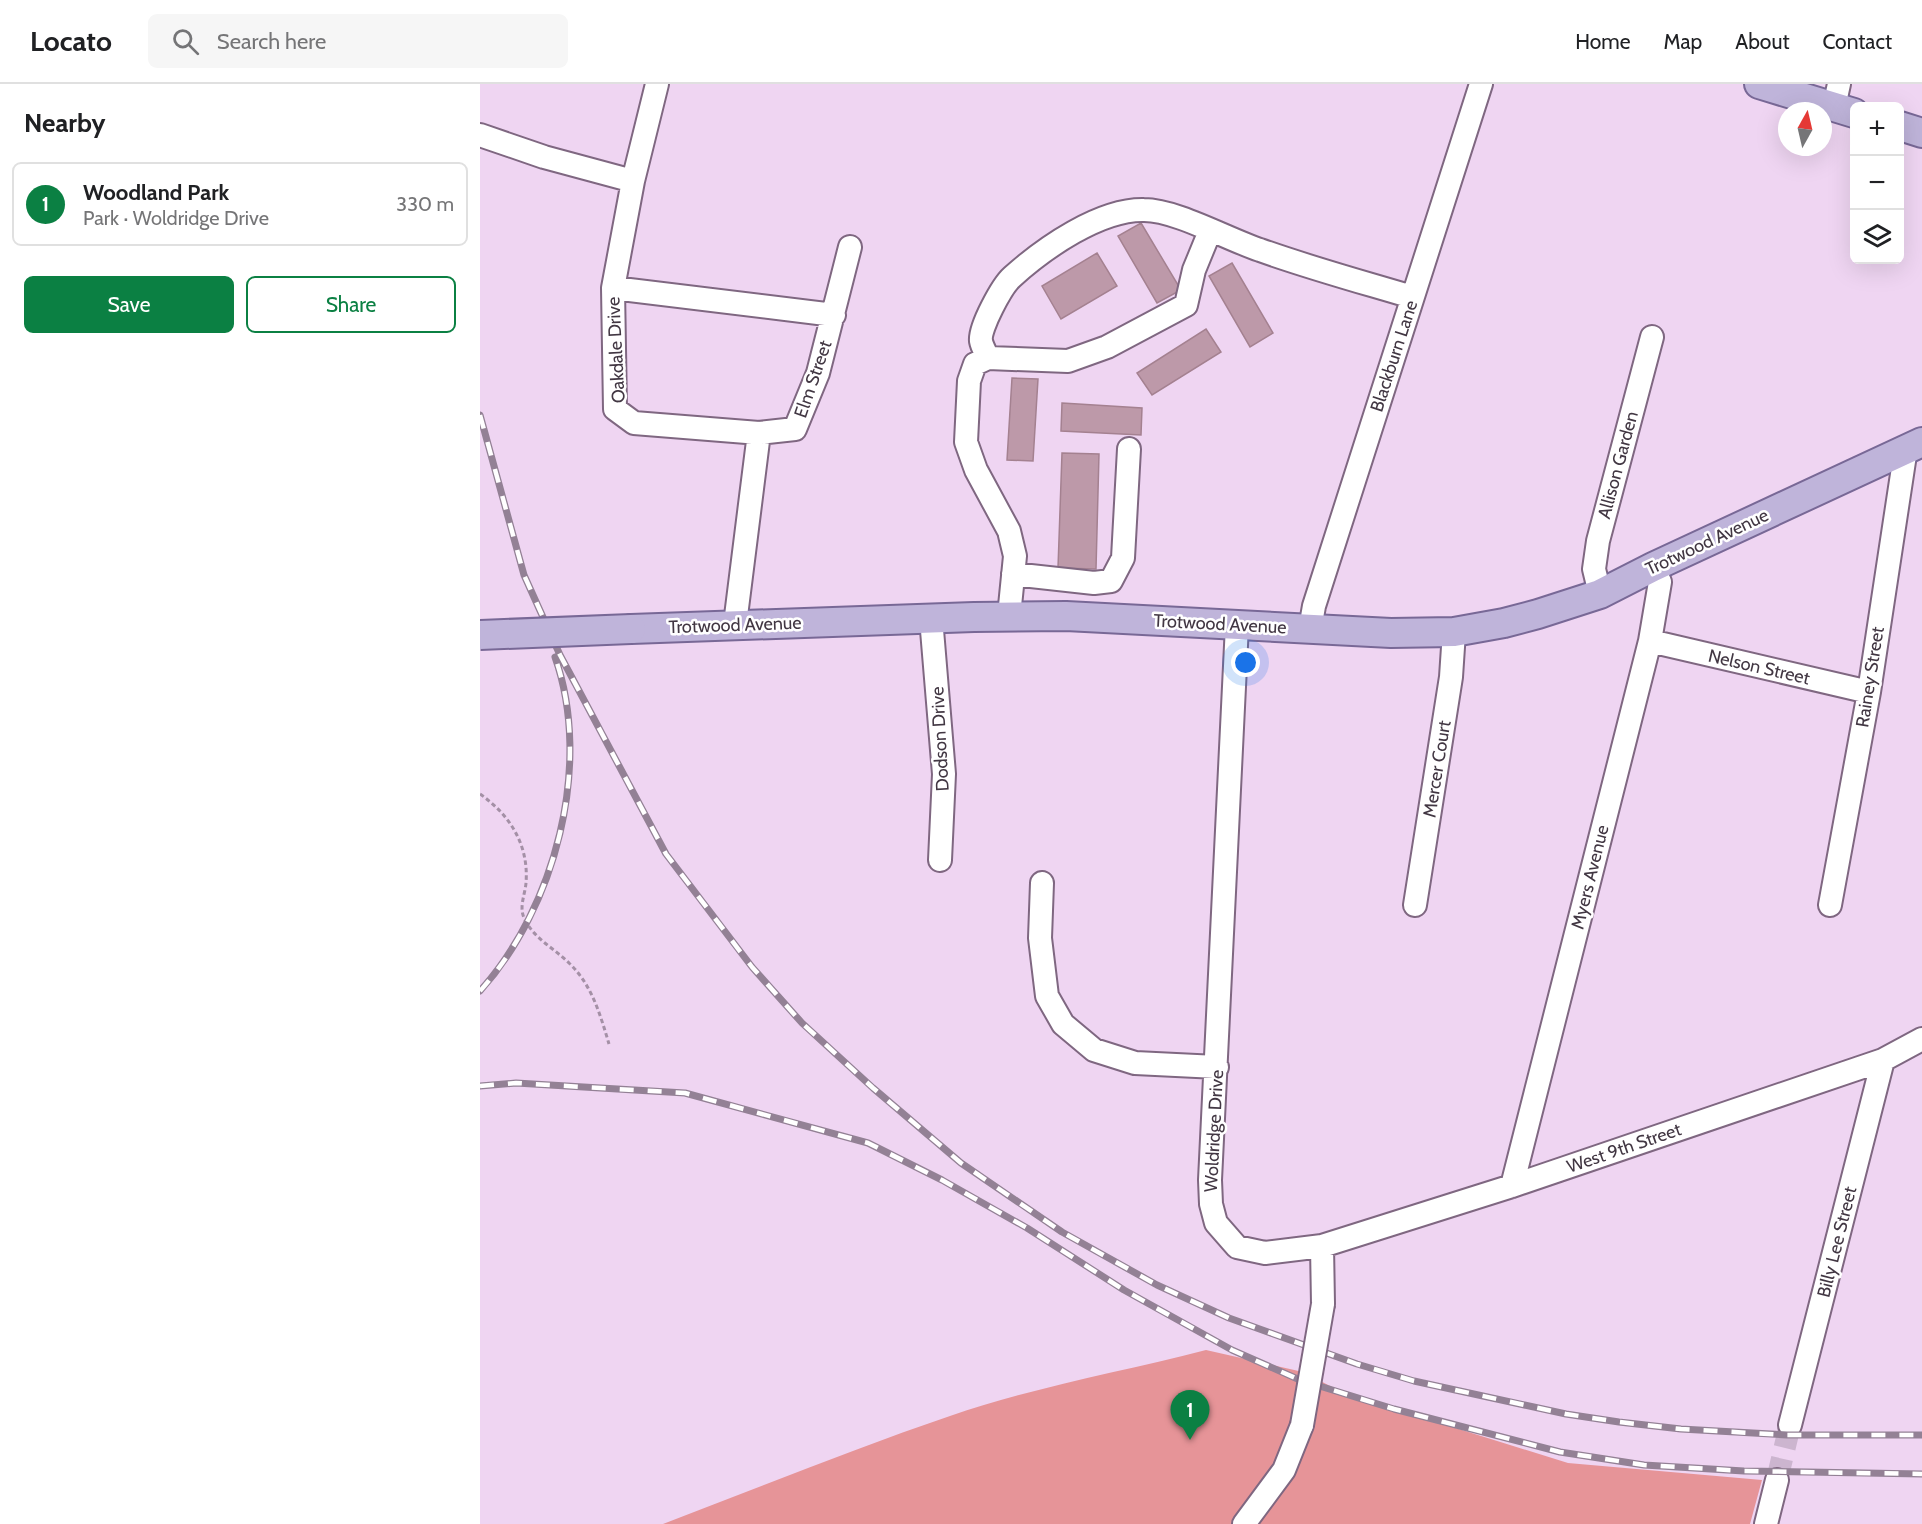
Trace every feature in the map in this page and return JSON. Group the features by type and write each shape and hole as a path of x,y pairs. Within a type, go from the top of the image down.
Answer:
{"main road":[{"path":"1759,84 1842,101"},
{"path":"1904,128 1922,133"},
{"name":"Trotwood Avenue","path":"480,635 735,624 1009,616 1066,616 1391,633 1454,632 1504,624 1600,594 1914,445"}],"street":[{"name":"Blackburn Lane","path":"1310,629 1314,606 1480,84"},
{"name":"Oakdale Drive","path":"650,86 613,288 615,409 634,423 759,433"},
{"path":"480,135 633,181"},
{"path":"988,358 981,340 989,312 1008,280 1026,264 1085,225 1115,215 1144,210 1178,217 1258,250 1412,297"},
{"path":"1009,616 1015,556 1009,531 976,470 966,442 969,381 975,364 988,358 1068,361 1107,348 1186,305 1194,270 1210,231"},
{"name":"Elm Street","path":"759,433 795,429 818,373 850,247"},
{"name":"Oakdale Drive","path":"613,288 834,315"},
{"name":"Allison Garden","path":"1600,594 1594,569 1598,541 1652,338"},
{"path":"735,624 759,433"},
{"name":"Rainey Street","path":"1830,905 1914,445"},
{"path":"1013,574 1094,583 1111,582 1123,558 1130,449"},
{"name":"Myers Avenue","path":"1512,1186 1650,641 1660,582 1653,567"},
{"name":"Dodson Drive","path":"931,618 944,774 940,860"},
{"name":"Woldridge Drive","path":"1237,625 1210,1180 1211,1204 1216,1223 1237,1247 1265,1253 1322,1246"},
{"name":"Mercer Court","path":"1415,905 1451,677 1454,632"},
{"name":"Nelson Street","path":"1650,641 1869,692"},
{"path":"1042,883 1040,938 1047,996 1063,1024 1094,1050 1135,1063 1217,1067"},
{"name":"West 9th Street","path":"1322,1246 1512,1186 1883,1060 1922,1039"},
{"name":"Billy Lee Street","path":"1790,1425 1883,1060"},
{"path":"1244,1524 1284,1470 1302,1425 1323,1304 1322,1246"},
{"path":"1766,1524 1777,1480"}],"path":[{"path":"480,794 493,804 513,826 522,842 526,862 526,881 521,909 523,916 545,945 569,962 586,982 598,1006 609,1044"}],"shaded area":[{"path":"1206,1350 1303,1372 1332,1387 1369,1401 1568,1463 1762,1480 1750,1524 663,1524 950,1416 1046,1388"}],"building":[{"path":"1141,223 1181,290 1157,303 1118,236"},
{"path":"1097,253 1117,286 1061,319 1042,286"},
{"path":"1232,263 1273,333 1250,347 1209,276"},
{"path":"1206,329 1221,352 1152,395 1137,373"},
{"path":"1012,378 1038,379 1033,461 1007,460"},
{"path":"1062,403 1142,408 1141,435 1061,431"},
{"path":"1062,453 1099,454 1096,569 1058,568"}],"tunnel":[{"path":"1777,1480 1790,1425"}],"railway":[{"path":"480,415 524,575 560,655 666,854 752,967 802,1023 873,1088 961,1163 1062,1232 1157,1285 1229,1318 1357,1364 1414,1381 1566,1414 1681,1429 1787,1435 1922,1435"},
{"path":"480,991 506,957 529,919 547,877 560,833 568,788 570,743 566,699 555,657"},
{"path":"480,1086 516,1083 685,1093 868,1143 942,1180 1027,1228 1124,1290 1232,1350 1300,1380 1394,1409 1560,1452 1644,1465 1744,1471 1922,1474"}],"place":[{"name":"Woodland Park","path":"1190,1440"}]}
